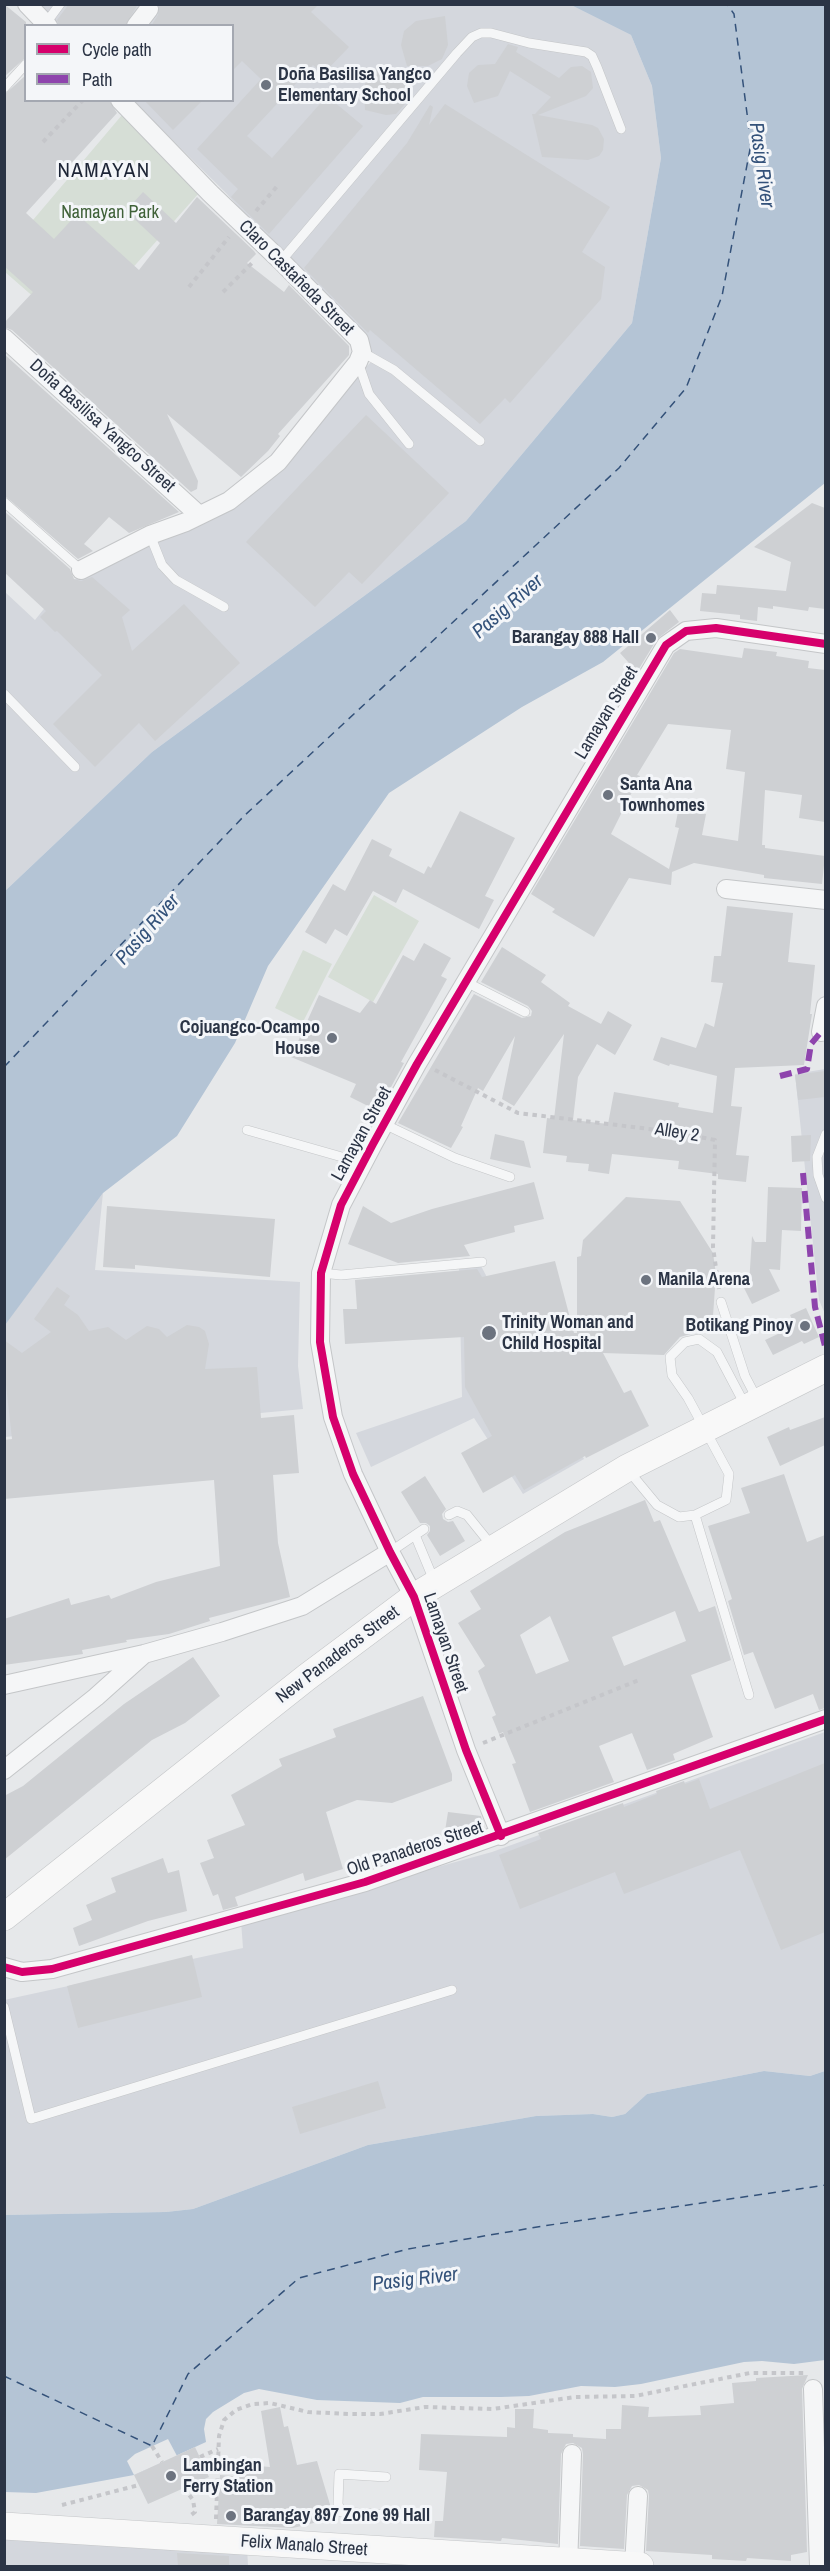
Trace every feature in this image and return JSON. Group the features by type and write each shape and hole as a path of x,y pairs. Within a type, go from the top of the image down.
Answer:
{"main road":[{"name":"New Panaderos Street","path":"5,1917 307,1677 425,1591 627,1468 825,1368"},
{"name":"Felix Manalo Street","path":"4,2526 215,2540 436,2560 640,2566"}],"street":[{"path":"27,4 47,24"},
{"path":"138,24 149,9"},
{"name":"Claro Castañeda Street","path":"122,102 359,340 360,357"},
{"name":"Doña Basilisa Yangco Street","path":"5,341 199,514"},
{"path":"81,570 150,535 186,522 229,501 278,462 360,357"},
{"name":"Lamayan Street","path":"501,1836 466,1750 425,1591 390,1552 353,1474 333,1417 320,1342 321,1273 341,1205 384,1124 417,1064 666,645 686,631 716,628 825,644"},
{"path":"726,889 825,900"},
{"path":"821,1032 825,1006"},
{"path":"4,1685 144,1654 302,1606 390,1552"},
{"path":"4,1770 96,1697 144,1654"},
{"name":"Old Panaderos Street","path":"4,1967 22,1972 52,1969 365,1882 501,1836 825,1719"},
{"path":"813,2380 819,2566"},
{"path":"569,2565 572,2454"},
{"path":"634,2566 638,2496"}],"lane":[{"path":"47,24 60,4"},
{"path":"281,261 457,53 472,37 481,33 586,52 592,56 621,129"},
{"path":"4,88 24,66"},
{"path":"360,357 394,370 480,441"},
{"path":"360,357 369,394 410,444"},
{"path":"4,502 81,570"},
{"path":"150,535 162,565 176,580 224,607"},
{"path":"4,694 75,767"},
{"path":"466,982 525,1012"},
{"path":"384,1124 454,1158 510,1177"},
{"path":"247,1130 363,1163"},
{"path":"825,1134 817,1157 818,1175 825,1198"},
{"path":"321,1273 341,1275 482,1262"},
{"path":"721,1302 752,1404"},
{"path":"627,1468 657,1505 679,1517 695,1515 726,1500 729,1490 729,1474 705,1428 672,1375 670,1357 686,1342 699,1339 717,1352 752,1404"},
{"path":"449,1515 458,1511 467,1515 494,1548"},
{"path":"695,1515 749,1695"},
{"path":"390,1552 420,1532 425,1591"},
{"path":"4,2007 32,2119 452,1990"},
{"path":"386,2477 339,2474 338,2504 341,2512 395,2515"}],"path":[{"path":"44,142 81,102"},
{"path":"189,287 279,184"},
{"path":"222,292 267,247"},
{"path":"466,1750 639,1680"},
{"path":"215,2540 218,2449 224,2420 236,2410 253,2404 270,2403 308,2412 380,2414 426,2407 493,2409 575,2397 635,2396 750,2373 813,2380"},
{"path":"152,2446 162,2462"},
{"path":"200,2457 218,2449"},
{"path":"54,2507 139,2485"},
{"path":"184,2488 193,2500 195,2508 192,2515 184,2520"}],"shaded area":[{"path":"36,5 571,5 631,35 652,86 661,158 632,323 466,521 152,752 5,891 5,592 35,620 63,585 225,509 373,360 227,194 134,102 234,102 234,24 57,24"},
{"path":"825,1069 825,1314 819,1300 795,1074"},
{"path":"103,1193 95,1270 300,1282 298,1366 303,1409 5,1437 4,1325"},
{"name":"Trinity Woman and Child Hospital","path":"481,1266 584,1459 523,1494 474,1418 371,1467 356,1433 462,1397 459,1269"},
{"path":"825,1732 825,2071 810,2076 764,2071 647,2094 625,2114 612,2117 593,2114 536,2116 368,2145 193,2209 166,2212 5,2215 4,2000 243,1948 241,1921 492,1852"},
{"path":"5,2537 247,2547 248,2566 5,2566"}],"green space":[{"name":"Namayan Park","path":"122,115 199,193 75,333 5,272 5,253"},
{"path":"374,895 419,921 373,1002 328,977"},
{"path":"303,950 332,964 303,1022 275,1008"}],"water":[{"name":"Pasig River","path":"571,5 825,5 825,483 603,662 522,707 389,793 268,966 235,1043 177,1136 103,1193 5,1325 5,891 152,752 466,521 632,323 661,158 652,86 631,35"},
{"name":"Pasig River","path":"764,2071 810,2076 825,2071 825,2360 794,2364 744,2362 641,2384 615,2387 581,2386 529,2396 423,2397 400,2403 317,2400 259,2389 244,2393 213,2412 206,2419 204,2429 206,2442 134,2475 36,2493 5,2492 4,2215 166,2212 193,2209 368,2145 536,2116 593,2114 612,2117 625,2114 647,2094"}],"pier":[{"path":"168,2439 177,2456 134,2475 127,2461 135,2454"}],"building":[{"path":"4,4 26,24 24,24 24,59 4,77"},
{"path":"69,4 138,4 126,24 58,24 57,20"},
{"path":"159,4 319,4 311,12 349,47 323,74 313,65 247,136 272,158 327,96 363,126 269,234 231,197 238,189 197,149 261,79 242,61 234,69 234,24 152,24 158,15"},
{"path":"445,16 448,45 442,59 428,66 407,66 401,45 404,31 416,21"},
{"path":"508,44 518,47 516,52 559,78 571,67 582,66 591,72 593,88 586,96 538,115 598,128 604,139 603,150 599,156 588,160 542,157 532,114 535,114 551,97 510,71 498,96 474,103 467,86 469,73 478,65 495,64"},
{"path":"386,67 410,83 413,95 396,114 386,115 365,110 366,81 376,70"},
{"path":"24,77 24,102 110,102 117,113 26,213 54,239 77,214 139,270 160,243 126,211 143,192 176,223 197,197 254,251 256,254 247,263 284,292 289,285 349,346 349,355 278,434 280,436 268,451 241,477 167,414 198,481 197,489 191,492 12,330 4,327 4,323 33,292 4,266 4,95"},
{"path":"146,102 201,102 173,130"},
{"path":"445,104 610,207 582,252 605,267 601,299 510,403 505,398 480,424 370,330 368,333 304,268 407,143 430,105 433,107 429,125"},
{"path":"4,354 179,512 129,533 109,517 84,544 93,551 78,559 4,495"},
{"path":"366,415 449,493 362,584 349,572 315,607 246,542"},
{"path":"812,503 825,508 825,609 809,607 808,611 773,606 773,609 758,607 757,621 740,619 740,615 700,611 702,593 716,594 717,585 786,591 791,562 754,547"},
{"path":"4,511 70,569 74,579 81,581 92,577 130,610 122,617 132,651 184,604 240,663 155,741 139,723 95,767 53,724 102,675 40,617 46,611 4,572"},
{"name":"Barangay 888 Hall","path":"670,610 679,622 657,639 637,672 620,653"},
{"path":"744,648 777,652 776,656 809,661 808,668 825,670 825,822 799,818 802,795 765,790 762,845 765,845 765,848 825,856 822,884 764,878 764,875 694,863 672,872 671,885 629,878 594,937 552,912 555,909 531,894 674,653 680,649 742,658","holes":["668,724 731,730 726,769 745,772 738,841 702,835 706,814 678,812 675,827 679,828 669,869 611,834 640,776 637,775"]},
{"path":"460,811 515,838 485,896 494,900 479,929 403,889 396,903 373,891 347,936 335,929 326,944 305,932 333,884 345,891 372,839 392,849 389,856 424,874 428,866 431,868"},
{"path":"727,906 793,913 788,962 815,965 810,1014 812,1014 804,1065 735,1068 731,1106 742,1107 736,1155 749,1156 746,1182 718,1179 718,1174 678,1169 679,1161 612,1154 609,1174 588,1171 589,1164 566,1162 567,1156 543,1153 547,1118 554,1119 564,1034 514,1106 502,1099 515,1036 483,1091 478,1088 461,1126 463,1127 451,1148 398,1123 474,994 522,1018 531,1016 532,1011 528,1006 481,982 502,947 546,975 541,982 570,1003 568,1006 601,1024 608,1011 632,1025 615,1055 597,1044 578,1077 573,1120 608,1124 614,1092 679,1103 678,1107 713,1113 717,1076 670,1064 669,1066 653,1060 661,1037 696,1048 705,1023 714,1027 723,983 711,982 714,956 721,956"},
{"path":"424,943 451,958 441,976 447,979 401,1062 404,1063 378,1111 350,1097 356,1084 291,1057 319,995 360,1013 370,1000 376,1004 403,955 414,961"},
{"path":"825,1071 825,1097 798,1100 795,1075"},
{"path":"495,1134 524,1141 531,1168 490,1159"},
{"path":"811,1135 810,1161 792,1162 791,1136"},
{"path":"534,1182 544,1219 514,1226 515,1232 464,1245 470,1256 398,1263 348,1244 363,1206 391,1223 432,1209"},
{"path":"768,1187 802,1188 801,1231 782,1230 780,1270 769,1269 780,1291 752,1304 744,1288 749,1285 752,1236 755,1242 766,1242"},
{"path":"626,1197 680,1201 713,1253 716,1274 713,1316 694,1333 680,1337 664,1355 603,1353 624,1393 631,1390 649,1426 586,1458 585,1456 524,1490 515,1475 483,1493 461,1453 492,1436 465,1387 464,1337 345,1344 343,1309 357,1309 355,1280 477,1269 482,1277 555,1261 574,1333 577,1333 577,1257 581,1256 583,1240"},
{"path":"107,1206 275,1219 270,1277 135,1265 135,1269 103,1267"},
{"path":"57,1287 70,1296 64,1305 78,1315 89,1331 108,1327 126,1340 147,1326 159,1329 167,1337 187,1325 199,1327 205,1331 209,1344 205,1369 257,1367 261,1418 294,1415 299,1473 273,1475 278,1543 290,1597 209,1618 210,1621 169,1634 126,1640 127,1642 82,1650 83,1654 4,1665 4,1619 69,1598 71,1605 109,1595 111,1599 156,1582 220,1566 214,1480 4,1499 4,1440 12,1439 4,1366 4,1340 22,1353 51,1332 34,1319"},
{"path":"806,1308 819,1337 804,1344 802,1341 773,1355 765,1340 795,1326 790,1315"},
{"path":"825,1417 825,1445 780,1466 767,1437 789,1427 790,1430"},
{"path":"784,1474 807,1542 825,1535 825,1708 819,1710 813,1694 775,1709 753,1652 744,1655 728,1601 732,1599 708,1526 750,1513 741,1488"},
{"path":"425,1476 446,1509 442,1514 443,1519 448,1522 453,1521 465,1541 440,1556 427,1535 430,1526 420,1523 401,1492"},
{"path":"645,1500 654,1522 660,1520 699,1612 715,1606 731,1660 691,1675 713,1737 673,1754 675,1760 647,1770 632,1733 599,1746 614,1782 530,1812 512,1764 516,1763 503,1732 499,1734 492,1717 496,1715 478,1671 485,1666 458,1623 481,1609 470,1591 565,1532","holes":["675,1611 686,1641 624,1666 612,1637","550,1616 569,1661 536,1674 520,1635"]},
{"path":"193,1657 220,1696 185,1723 152,1740 4,1860 4,1796 23,1786 124,1704"},
{"path":"423,1696 452,1774 452,1781 392,1803 357,1800 326,1812 343,1869 305,1881 303,1873 235,1897 238,1906 223,1910 218,1894 213,1896 200,1863 214,1858 207,1840 245,1825 231,1795 282,1766 279,1759 336,1737 333,1729"},
{"path":"825,1763 825,1932 781,1950 740,1850 624,1894 615,1872 520,1909 499,1855 541,1839 538,1833 623,1803 624,1807 657,1794 656,1791 684,1781 685,1784 699,1779 710,1809"},
{"path":"448,1812 481,1816 483,1828 467,1834 445,1831"},
{"path":"163,1858 168,1873 179,1870 187,1911 148,1921 79,1946 73,1928 92,1920 86,1905 116,1892 111,1878"},
{"path":"192,1955 202,1997 78,2028 67,1986"},
{"path":"378,2081 386,2108 300,2134 292,2107"},
{"path":"808,2375 802,2389 807,2552 791,2555 791,2561 747,2558 746,2561 712,2559 712,2555 646,2551 649,2496 648,2490 639,2485 632,2486 627,2495 624,2549 580,2546 583,2454 582,2448 573,2443 566,2444 561,2454 558,2544 502,2538 501,2541 434,2537 435,2521 443,2521 447,2472 419,2470 421,2434 507,2437 507,2427 515,2428 515,2409 534,2409 533,2428 548,2430 548,2433 573,2434 573,2437 606,2439 606,2429 621,2429 622,2405 649,2407 648,2417 701,2415 700,2406 734,2403 732,2383 756,2381 756,2378"},
{"path":"280,2407 284,2427 288,2426 297,2465 317,2461 334,2518 293,2528 217,2524 220,2475 245,2477 246,2465 270,2467 261,2411"},
{"name":"Lambingan Ferry Station","path":"195,2447 209,2477 148,2504 134,2475"},
{"path":"177,2553 229,2556 229,2566 178,2566"}],"ferry route":[{"path":"4,1067 244,816 619,468 686,388 722,296 751,144 734,14 727,4"},
{"path":"4,2376 152,2446 188,2374 299,2278 408,2249 543,2226 826,2185"}],"marked path":[{"path":"780,1076 807,1069 811,1044 821,1032"},
{"path":"803,1173 815,1307 826,1350"}],"cycle path":[{"path":"501,1836 466,1750 414,1597 353,1474 333,1417 320,1342 321,1273 341,1205 373,1144 417,1064 666,645 686,631 716,628 826,644"},
{"path":"4,1967 22,1972 52,1969 365,1882 826,1719"}],"place":[{"name":"Doña Basilisa Yangco Elementary School","path":"266,85"},
{"name":"Barangay 888 Hall","path":"651,638"},
{"name":"Santa Ana Townhomes","path":"608,795"},
{"name":"Cojuangco-Ocampo House","path":"332,1038"},
{"name":"Manila Arena","path":"646,1280"},
{"name":"Botikang Pinoy","path":"805,1326"},
{"name":"Trinity Woman and Child Hospital","path":"489,1333"},
{"name":"Lambingan Ferry Station","path":"171,2476"},
{"name":"Barangay 897 Zone 99 Hall","path":"231,2516"}],"district":[{"name":"NAMAYAN","path":"104,171"}]}
